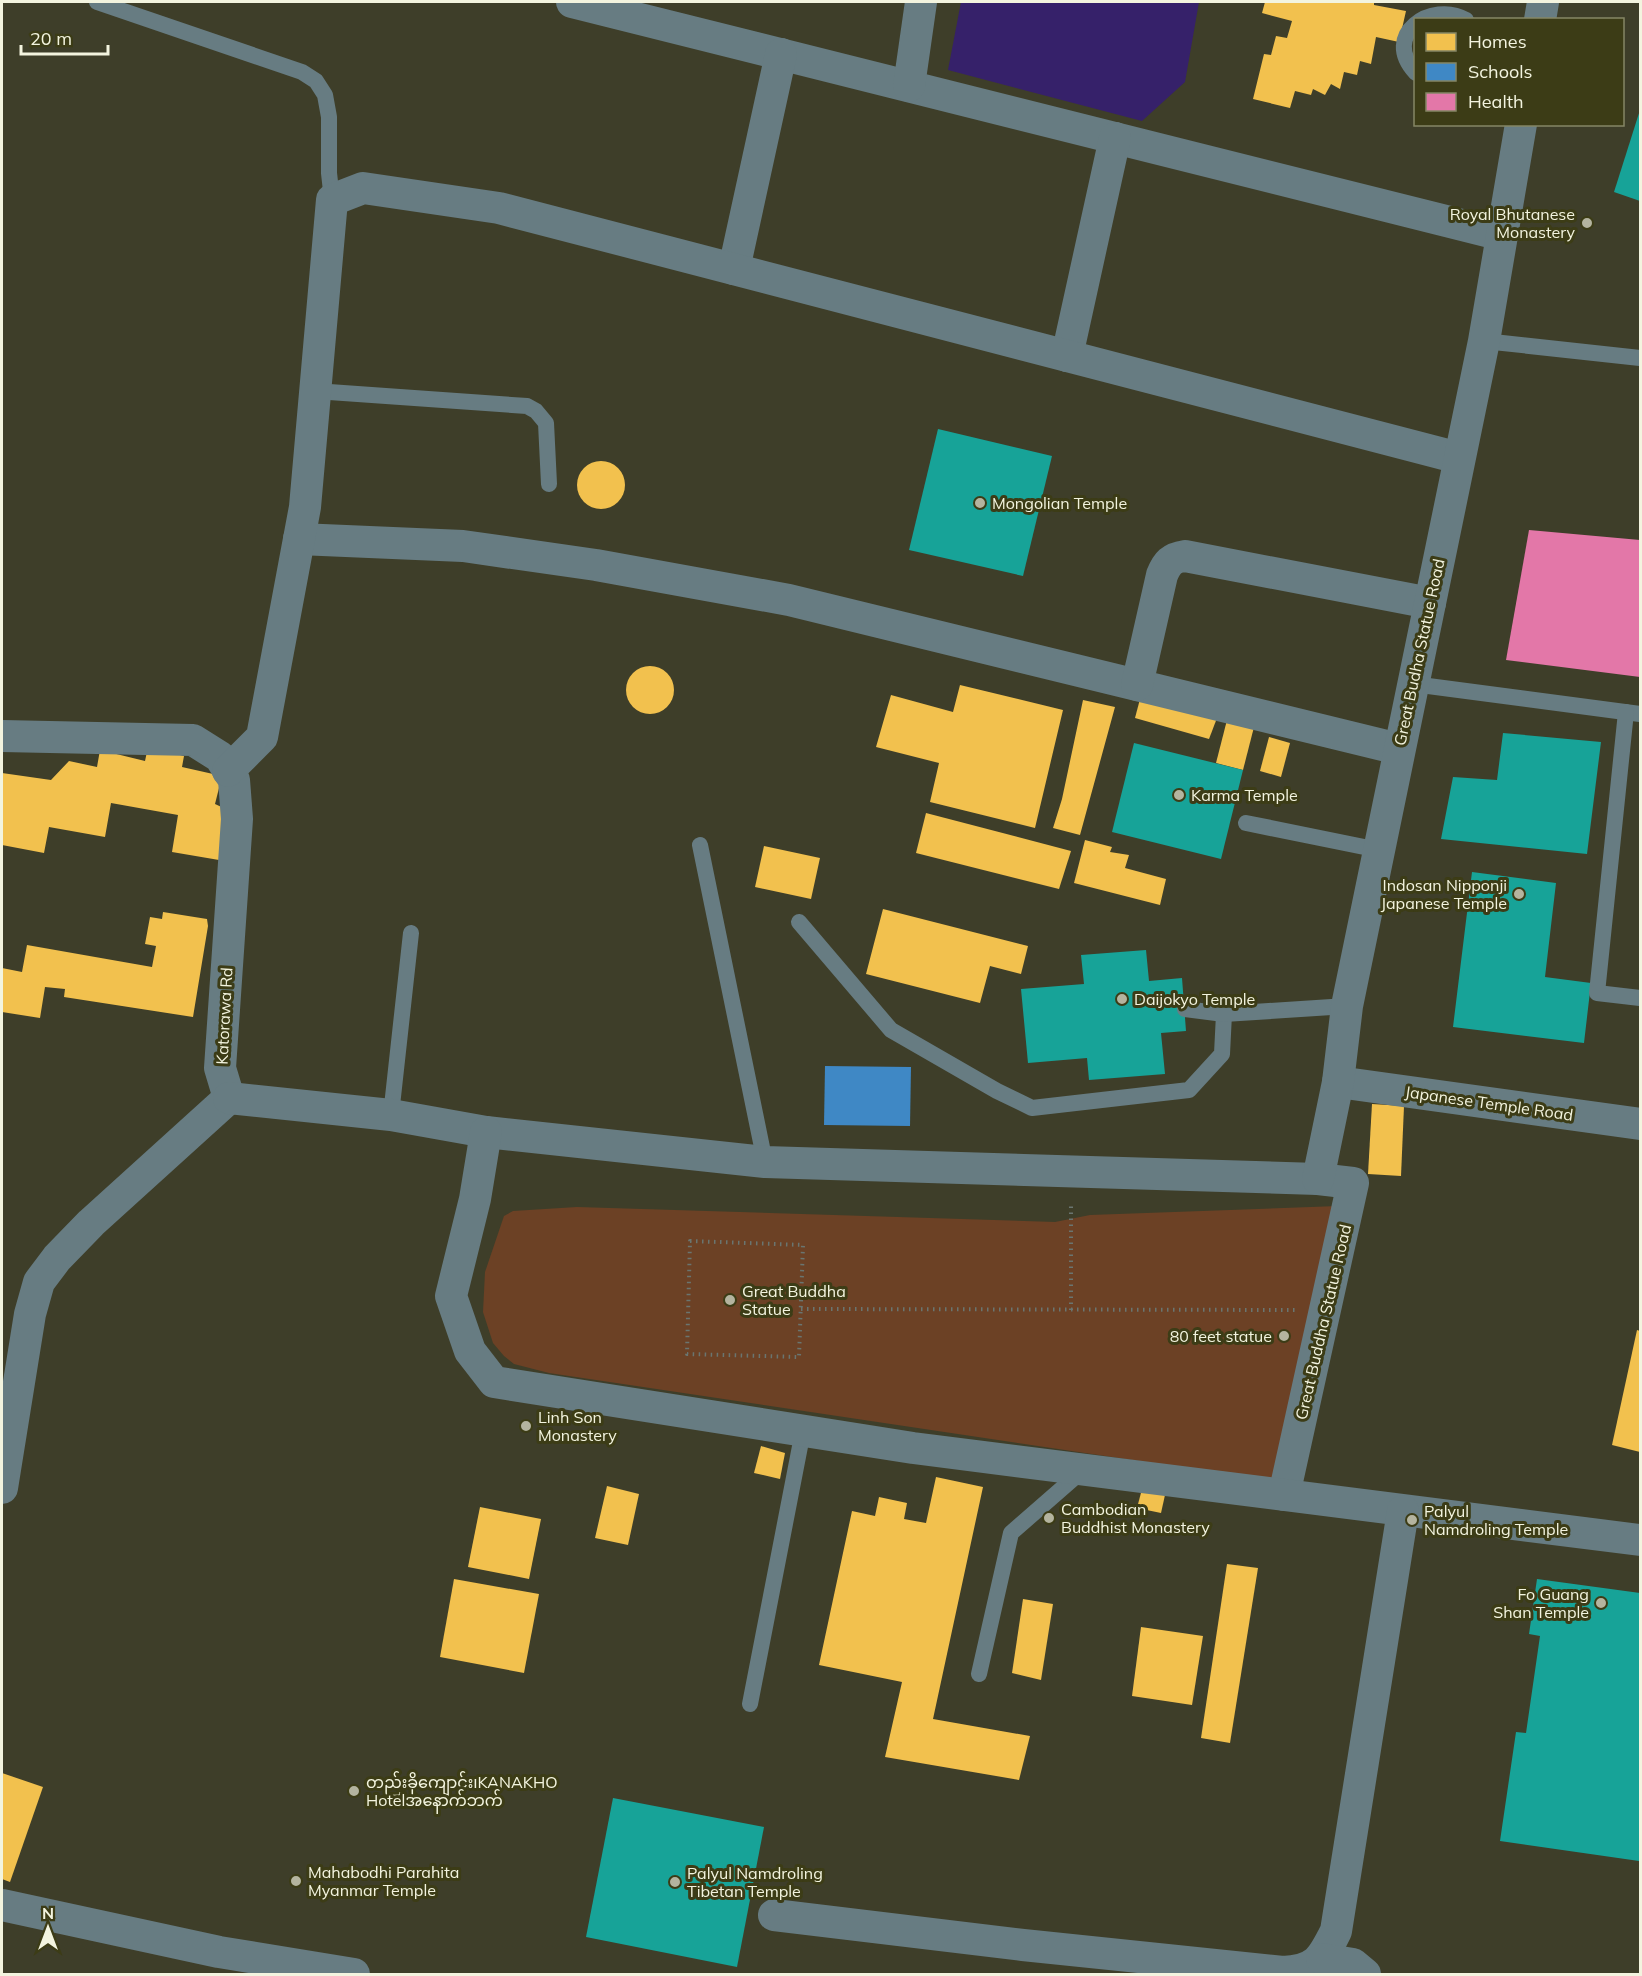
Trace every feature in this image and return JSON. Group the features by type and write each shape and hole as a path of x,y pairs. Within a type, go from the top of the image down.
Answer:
{"street":[{"path":"572,2 1502,235"},
{"path":"909,86 921,2"},
{"path":"1540,18 1543,2"},
{"path":"734,269 781,54"},
{"name":"Great Budha Statue Road","path":"1318,1179 1338,1082 1347,1006 1484,341 1521,126"},
{"path":"1066,356 1115,138"},
{"path":"228,771 262,737 305,507 332,200 363,188 499,208 1459,458"},
{"path":"299,539 463,546 596,565 789,600 1399,749"},
{"path":"1137,685 1162,575 1166,565 1174,557 1185,556 1430,603"},
{"name":"Katorawa Rd","path":"2,736 193,740 220,757 234,780 237,819 220,1068 230,1098"},
{"name":"Japanese Temple Road","path":"1338,1082 1641,1124"},
{"path":"2,1488 30,1314 39,1282 57,1258 91,1223 230,1098 391,1115 486,1132 765,1162 1318,1179"},
{"path":"486,1132 475,1199 452,1296 470,1351 494,1382 924,1450 1641,1540"},
{"name":"Great Buddha Statue Road","path":"1284,1495 1353,1183 1318,1179"},
{"path":"774,1915 1282,1973 1300,1971 1322,1959 1336,1931 1403,1511"},
{"path":"2,1905 219,1952 354,1974"},
{"path":"1322,1959 1353,1964 1365,1974"}],"lane":[{"path":"97,2 302,72 316,81 325,95 329,117 329,174 332,200"},
{"path":"1415,18 1426,11 1437,8 1449,9 1464,18"},
{"path":"1414,19 1407,27 1403,39 1403,51 1407,63 1414,72"},
{"path":"1484,341 1641,358"},
{"path":"315,391 527,406 536,411 546,423 549,484"},
{"path":"1413,684 1633,713 1597,993 1641,998"},
{"path":"1246,824 1379,850"},
{"path":"700,845 765,1162"},
{"path":"799,922 891,1030 997,1091 1032,1108 1189,1090 1222,1054 1224,1014"},
{"path":"391,1115 411,933"},
{"path":"1185,1009 1224,1014 1347,1006"},
{"path":"750,1704 803,1431"},
{"path":"979,1674 1011,1533 1082,1471"}],"path":[{"path":"1071,1172 1071,1310"},
{"path":"690,1241 803,1245 801,1309 799,1357 687,1354 690,1241"},
{"path":"801,1309 1326,1310"}],"shaded area":[{"path":"961,2 1199,2 1185,82 1142,121 948,70"},
{"path":"1338,1206 1273,1481 549,1373 514,1364 504,1356 493,1343 483,1312 485,1272 504,1216 513,1211 577,1207 1055,1222 1090,1215"}],"building: Homes":[{"path":"1265,2 1374,2 1374,5 1406,11 1399,42 1376,37 1371,64 1360,61 1357,75 1344,72 1340,89 1331,84 1325,95 1313,89 1311,95 1295,91 1290,108 1253,99 1264,54 1271,55 1276,36 1287,38 1292,21 1262,13"},
{"path":"596,461 606,461 621,471 625,485 624,494 615,505 606,509 596,509 581,499 577,490 577,480 587,465"},
{"path":"645,666 655,666 670,676 674,690 673,699 664,710 655,714 645,714 630,704 626,695 626,685 636,670"},
{"path":"960,685 1063,710 1035,828 930,802 939,763 876,747 891,695 953,712"},
{"path":"1140,699 1217,718 1209,739 1135,718"},
{"path":"1083,700 1115,707 1080,835 1053,828 1062,799"},
{"path":"1227,720 1254,727 1243,770 1216,763"},
{"path":"1269,737 1290,743 1281,777 1260,771"},
{"path":"148,747 184,756 182,767 222,776 215,804 228,810 219,860 172,852 178,815 111,803 105,837 49,827 44,853 2,845 2,773 51,780 69,761 97,767 100,750 145,761"},
{"path":"926,813 1071,851 1059,889 916,853"},
{"path":"1085,840 1112,847 1110,852 1129,855 1125,868 1166,879 1160,905 1074,883"},
{"path":"764,846 820,858 811,899 755,887"},
{"path":"883,909 1028,946 1021,974 990,966 980,1003 866,974"},
{"path":"163,912 207,919 208,926 193,1017 64,997 65,989 45,987 40,1018 2,1012 2,968 22,972 27,945 152,967 156,946 145,944 150,917 162,919"},
{"path":"1372,1104 1404,1106 1401,1176 1368,1174"},
{"path":"1637,1330 1640,1331 1640,1452 1612,1445"},
{"path":"761,1446 785,1453 780,1479 754,1473"},
{"path":"936,1477 983,1487 933,1719 1030,1736 1019,1780 885,1757 902,1682 819,1665 852,1511 875,1516 879,1497 907,1503 904,1519 926,1523"},
{"path":"607,1486 639,1494 628,1545 595,1538"},
{"path":"1142,1489 1165,1495 1161,1513 1137,1508"},
{"path":"480,1507 541,1519 529,1579 468,1567"},
{"path":"1227,1564 1258,1568 1230,1743 1201,1738"},
{"path":"454,1579 539,1594 524,1673 440,1657"},
{"path":"1023,1599 1053,1604 1041,1680 1012,1673"},
{"path":"1141,1627 1203,1636 1192,1705 1132,1696"},
{"path":"2,1773 43,1787 10,1882 2,1879"}],"building: Schools":[{"path":"825,1066 911,1067 910,1126 824,1125"}],"building: Health":[{"path":"1529,530 1640,540 1640,677 1506,660"}],"building: Public":[{"path":"1640,110 1640,201 1614,192"},
{"name":"Mongolian Temple","path":"938,429 1052,456 1023,576 909,550"},
{"path":"1503,733 1601,742 1587,854 1441,839 1453,777 1497,780"},
{"name":"Karma Temple","path":"1134,743 1243,770 1221,859 1112,832"},
{"path":"1472,872 1556,883 1545,977 1591,983 1584,1043 1453,1027"},
{"path":"1146,950 1149,981 1182,978 1186,1031 1161,1033 1165,1074 1089,1080 1087,1058 1028,1063 1021,989 1084,984 1081,955"},
{"path":"1537,1579 1640,1593 1639,1861 1500,1841 1516,1732 1526,1733 1540,1636 1529,1634"},
{"name":"Palyul Namdroling Tibetan Temple","path":"613,1798 764,1827 737,1967 586,1937"}],"place":[{"name":"Royal Bhutanese Monastery","path":"1587,223"},
{"name":"Mongolian Temple","path":"980,503"},
{"name":"Karma Temple","path":"1179,795"},
{"name":"Indosan Nipponji Japanese Temple","path":"1519,894"},
{"name":"Daijokyo Temple","path":"1122,999"},
{"name":"Great Buddha Statue","path":"730,1300"},
{"name":"80 feet statue","path":"1284,1336"},
{"name":"Linh Son Monastery","path":"526,1426"},
{"name":"Cambodian Buddhist Monastery","path":"1049,1518"},
{"name":"Palyul Namdroling Temple","path":"1412,1520"},
{"name":"Fo Guang Shan Temple","path":"1601,1603"},
{"name":"တည်းခိုကျောင်း၊KANAKHO Hotelအနောက်ဘက်","path":"354,1791"},
{"name":"Mahabodhi Parahita Myanmar Temple","path":"296,1881"},
{"name":"Palyul Namdroling Tibetan Temple","path":"675,1882"}]}
